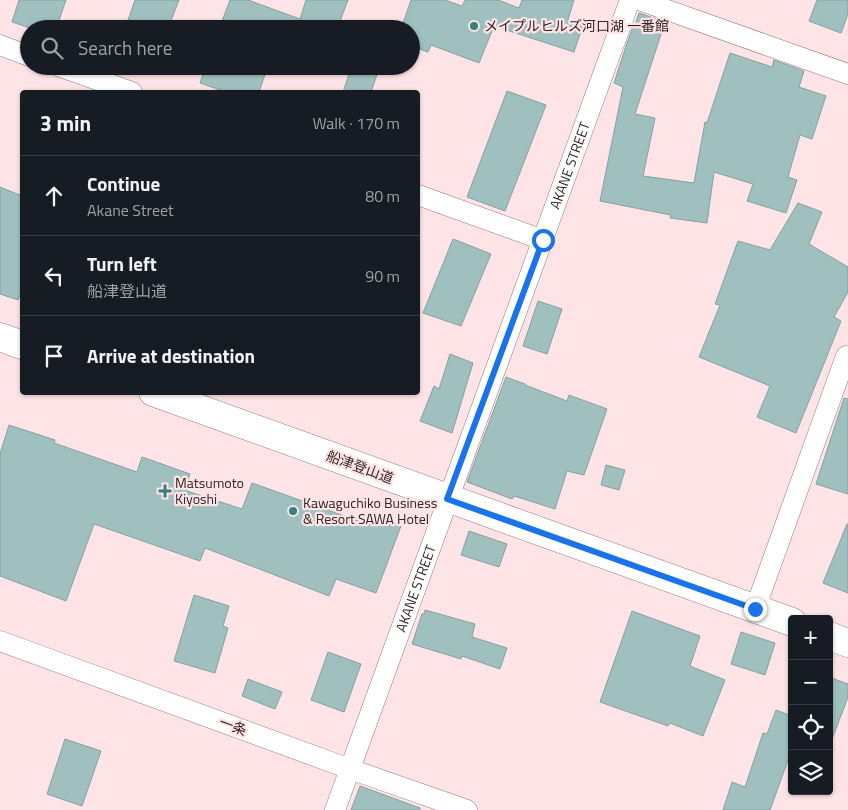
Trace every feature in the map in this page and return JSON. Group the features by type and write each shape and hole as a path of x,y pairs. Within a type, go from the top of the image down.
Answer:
{"street":[{"name":"AKANE STREET","path":"335,810 630,0"},
{"path":"639,0 848,74"},
{"path":"0,45 20,53"},
{"path":"84,75 126,90"},
{"path":"420,196 543,240"},
{"path":"0,337 20,344"},
{"path":"755,609 846,356 848,357"},
{"name":"船津登山道","path":"162,395 788,621"},
{"path":"833,637 848,643"},
{"name":"一条","path":"0,641 467,810"}],"building":[{"path":"19,0 66,0 59,20 20,20 20,25 12,22"},
{"path":"135,0 179,0 171,20 128,20"},
{"path":"230,0 248,0 300,19 306,0 348,0 340,20 222,20"},
{"path":"411,0 445,0 462,6 465,0 498,0 519,8 522,0 574,0 568,20 583,25 574,52 494,26 479,63 431,45 428,52 420,49 420,20 404,20"},
{"path":"817,0 848,0 848,14 841,33 809,21"},
{"path":"639,13 665,22 635,114 655,118 643,176 694,183 705,122 707,123 730,53 772,67 774,60 804,71 799,87 826,96 812,139 800,135 788,177 797,180 786,213 747,201 753,184 714,172 707,223 670,218 671,215 600,201 623,87 614,83"},
{"path":"203,75 265,75 260,90 220,90 200,83"},
{"path":"349,75 377,75 372,90 344,90"},
{"path":"507,91 546,105 505,211 467,197"},
{"path":"0,187 20,195 20,294 18,300 0,294"},
{"path":"798,203 822,212 809,244 848,267 848,292 834,317 841,321 796,433 757,417 770,386 699,357 720,305 715,304 738,241 770,250"},
{"path":"453,239 491,254 461,326 423,313"},
{"path":"538,301 562,309 547,354 523,346"},
{"path":"450,354 473,363 452,433 420,421 434,386 439,389"},
{"path":"506,377 567,401 569,395 607,409 584,475 567,471 555,509 514,496 512,499 467,482"},
{"path":"844,398 848,399 848,494 816,484"},
{"path":"9,425 55,440 54,443 137,472 142,457 190,474 184,490 242,509 252,483 370,525 373,516 401,526 376,593 336,579 329,596 205,548 200,561 94,524 66,601 0,576 0,454"},
{"path":"606,465 625,470 619,490 601,485"},
{"path":"848,524 848,593 823,583"},
{"path":"469,531 507,544 499,567 461,555"},
{"path":"194,595 229,606 223,626 228,628 215,673 174,661"},
{"path":"425,610 475,624 472,637 507,648 500,669 462,656 461,659 412,644"},
{"path":"632,611 700,636 690,666 725,680 703,736 670,723 668,726 600,702"},
{"path":"741,632 775,643 765,675 731,664"},
{"path":"328,652 361,664 344,712 311,700"},
{"path":"833,678 848,684 848,697 833,737"},
{"path":"248,679 282,692 275,709 242,696"},
{"path":"776,710 788,714 788,760 770,810 723,810 732,782 745,787 763,733 767,734"},
{"path":"65,739 101,751 82,806 47,794"},
{"path":"360,786 420,808 420,810 351,810"}],"place":[{"name":"メイプルヒルズ河口湖 一番館","path":"474,26"},
{"name":"Matsumoto Kiyoshi","path":"165,491"},
{"name":"Kawaguchiko Business & Resort SAWA Hotel","path":"293,511"}],"route":[{"path":"543,240 447,499 755,609"}]}
